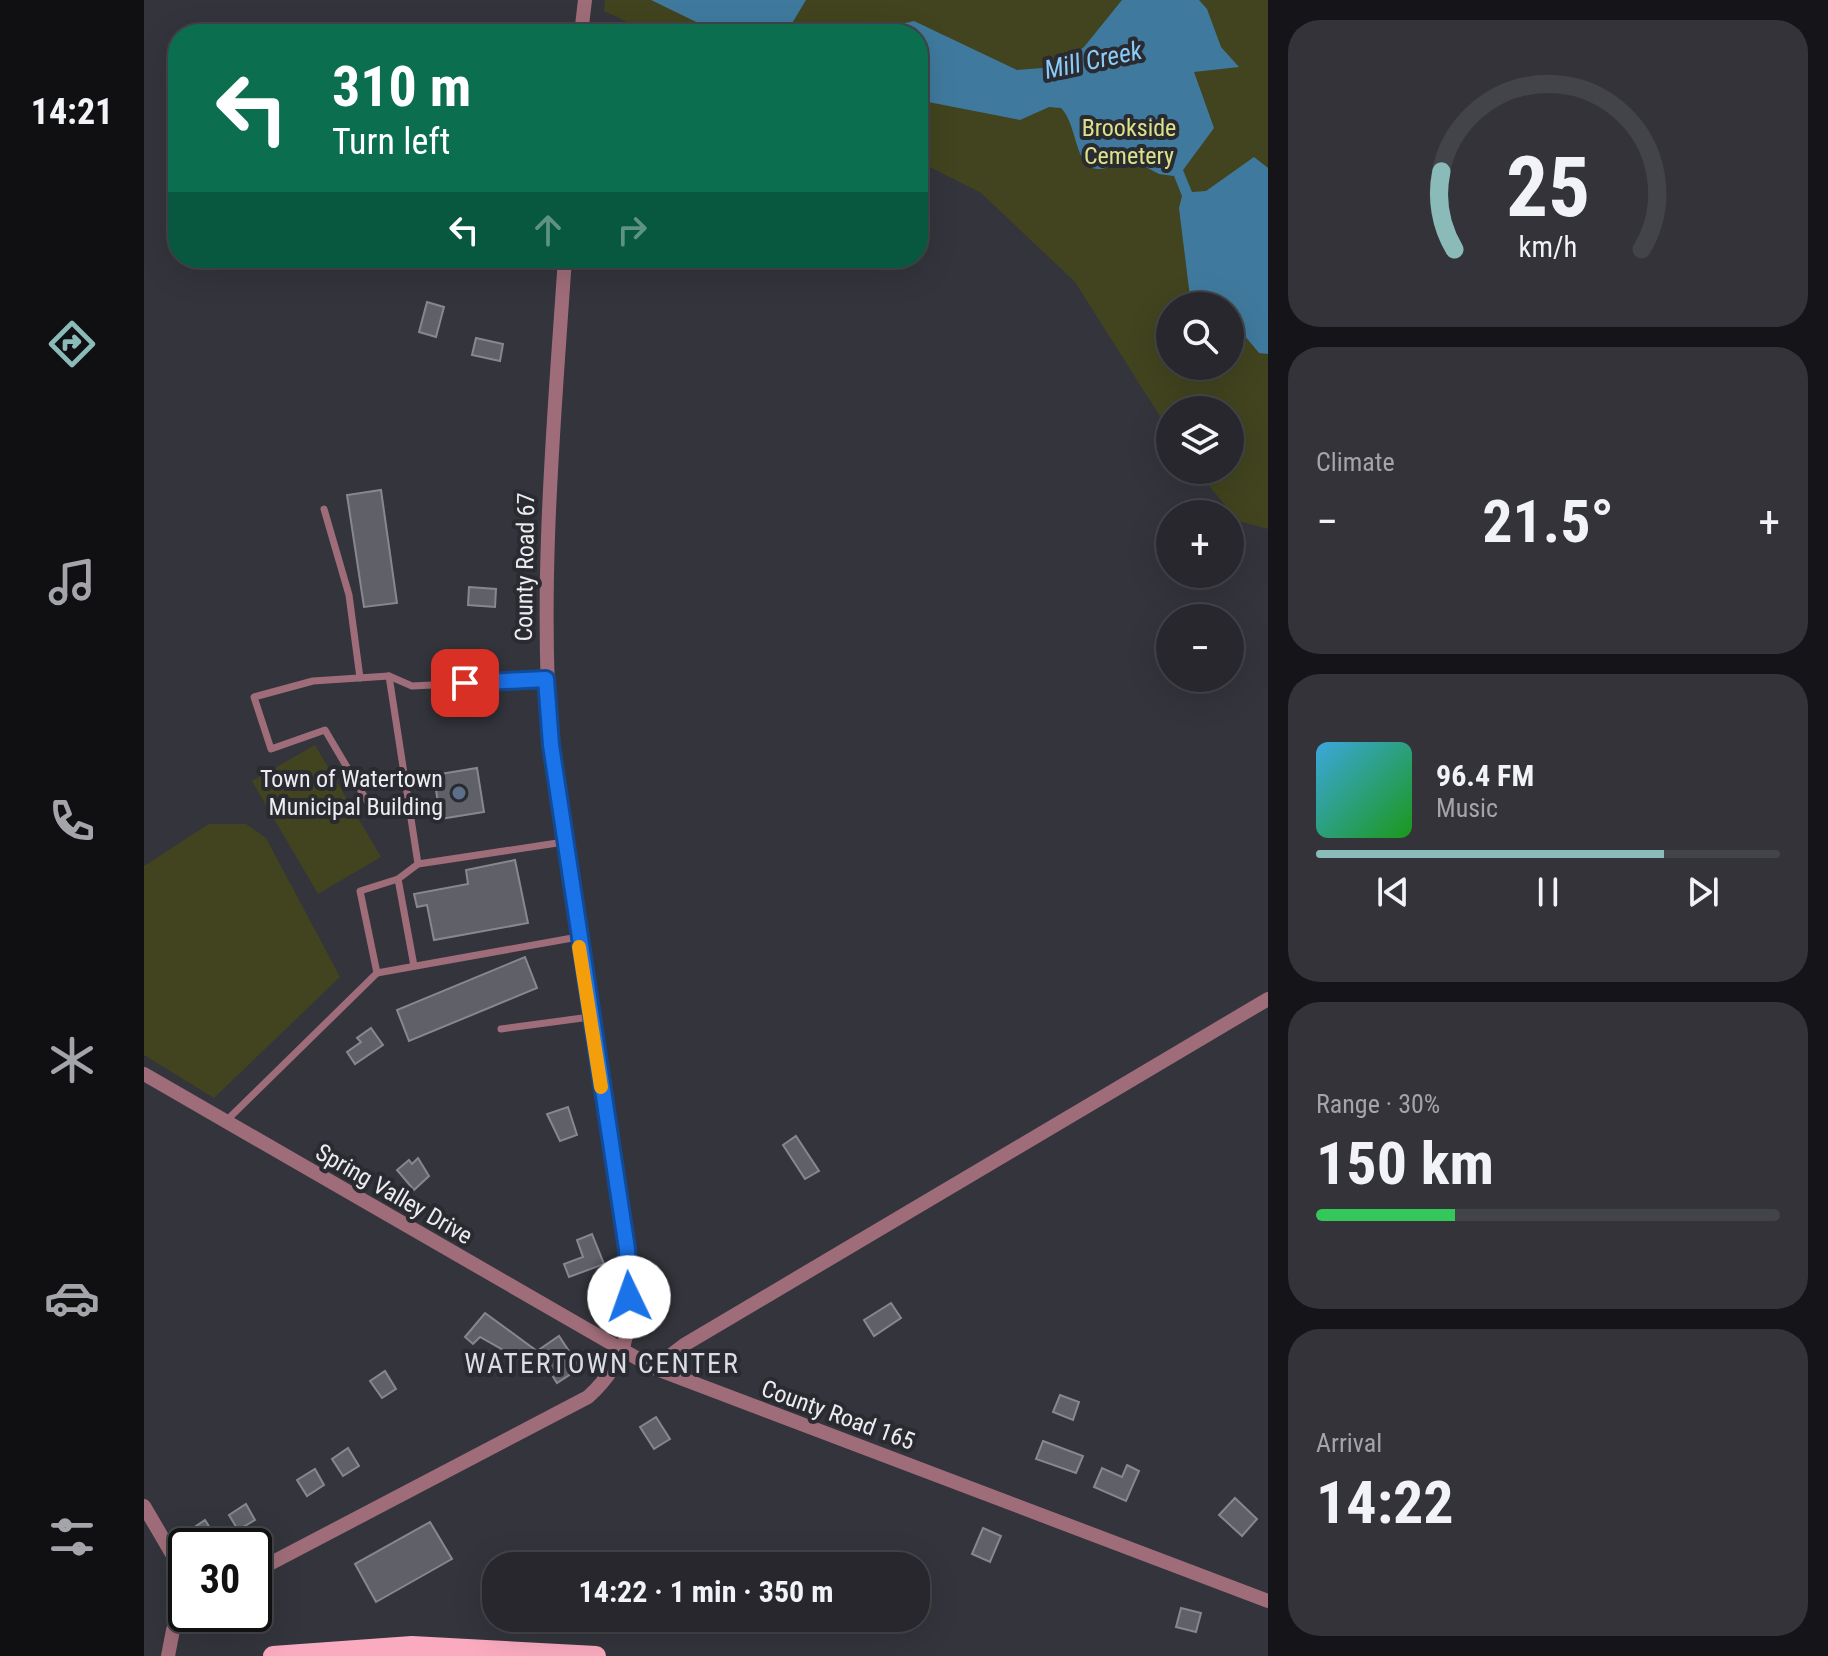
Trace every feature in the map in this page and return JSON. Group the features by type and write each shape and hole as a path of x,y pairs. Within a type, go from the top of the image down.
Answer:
{"main road":[{"path":"273,1656 412,1646 596,1656"}],"street":[{"path":"582,24 585,0"},
{"name":"County Road 67","path":"564,268 546,530 546,679 564,842 627,1249 630,1321 623,1351"},
{"path":"654,1368 684,1345 1268,999"},
{"name":"Spring Valley Drive","path":"144,1074 623,1351"},
{"path":"272,1563 588,1397 610,1377 623,1351"},
{"name":"County Road 165","path":"623,1351 654,1368 1268,1601"},
{"path":"144,1506 168,1547"},
{"path":"168,1656 173,1632"}],"lane":[{"path":"324,509 349,595 360,678"},
{"path":"389,676 418,864"},
{"path":"409,806 370,806 325,730 271,749 254,697 313,681 389,676 412,686 546,679"},
{"path":"377,973 360,891 398,879 418,864 564,842"},
{"path":"398,879 414,966"},
{"path":"225,1122 377,973 578,937"},
{"path":"501,1029 590,1017"}],"green space":[{"name":"Brookside Cemetery","path":"605,0 1268,0 1268,529 1244,523 1244,500 1221,500 1208,484 1244,484 1244,396 1156,396 1156,410 1075,282 981,193 928,166 928,24 631,24 604,11"},
{"path":"315,745 381,857 318,894 252,781"},
{"path":"209,824 246,824 266,838 340,977 214,1098 144,1055 144,866"}],"water":[{"path":"651,0 806,0 792,24 700,24"},
{"name":"Mill Creek","path":"1122,0 1199,0 1207,9 1221,47 1239,67 1194,72 1214,128 1183,170 1192,192 1206,191 1254,157 1268,168 1268,354 1259,353 1244,335 1244,292 1189,292 1179,208 1182,196 1174,176 1159,174 1127,157 1109,167 1096,169 1087,164 1061,108 1049,107 1020,120 928,102 928,28 1017,70 1055,67 1084,47"}],"building":[{"path":"427,302 444,307 436,337 419,332"},
{"path":"476,338 503,344 500,361 472,355"},
{"path":"381,490 397,603 364,607 347,495"},
{"path":"469,587 496,589 495,607 468,605"},
{"name":"Town of Watertown Municipal Building","path":"477,768 484,812 440,819 434,775"},
{"path":"515,860 528,923 434,940 427,905 417,907 414,894 468,884 466,870"},
{"path":"525,957 537,988 409,1041 397,1010"},
{"path":"371,1028 383,1045 355,1064 347,1052 361,1042 357,1038"},
{"path":"568,1107 577,1135 560,1141 547,1114"},
{"path":"796,1136 819,1171 805,1179 783,1145"},
{"path":"418,1158 429,1176 414,1190 397,1170 409,1160 412,1164"},
{"path":"592,1234 604,1264 569,1277 564,1264 583,1257 577,1240"},
{"path":"891,1303 901,1318 874,1336 864,1320"},
{"path":"485,1313 537,1351 528,1364 480,1337 473,1344 465,1337"},
{"path":"559,1336 580,1368 557,1383 537,1351"},
{"path":"385,1371 396,1389 382,1398 370,1381"},
{"path":"1060,1395 1079,1402 1073,1420 1053,1412"},
{"path":"656,1417 670,1439 654,1449 640,1427"},
{"path":"1043,1441 1083,1456 1076,1473 1036,1459"},
{"path":"348,1448 359,1466 343,1476 332,1459"},
{"path":"1127,1465 1139,1471 1126,1501 1094,1487 1102,1468 1122,1477"},
{"path":"315,1469 324,1485 307,1496 297,1480"},
{"path":"1235,1498 1257,1519 1242,1536 1219,1515"},
{"path":"246,1504 255,1520 237,1528 229,1515"},
{"path":"205,1520 210,1528 193,1528"},
{"path":"430,1522 452,1559 376,1602 355,1564"},
{"path":"983,1528 1001,1536 990,1562 972,1554"},
{"path":"1181,1608 1201,1613 1196,1632 1176,1627"}],"slow traffic":[{"path":"579,947 601,1087"}],"place":[{"name":"Town of Watertown Municipal Building","path":"459,793"}],"district":[{"name":"WATERTOWN CENTER","path":"602,1363"}],"route":[{"path":"465,683 546,679 551,745 627,1249 629,1297"}]}
